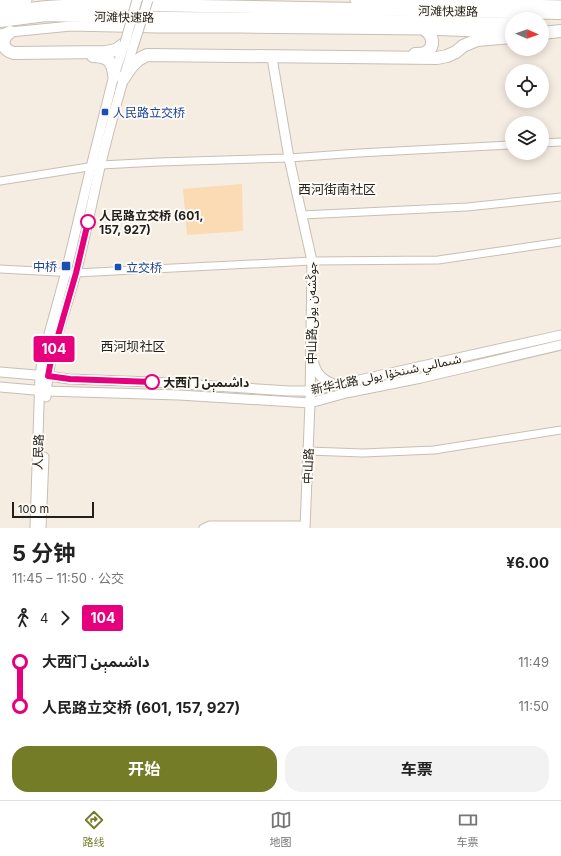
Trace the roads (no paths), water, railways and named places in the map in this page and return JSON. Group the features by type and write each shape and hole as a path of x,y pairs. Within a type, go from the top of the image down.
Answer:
{"highway":[{"name":"河滩快速路","path":"0,12 94,4 561,13"},
{"path":"539,5 561,8"},
{"name":"河滩快速路","path":"0,21 46,15 505,24"},
{"path":"549,24 561,25"},
{"path":"5,33 4,44 7,50 14,53 106,52 116,50 137,39 141,48 149,52 416,54 426,52 431,47 431,35 424,30"},
{"path":"549,33 561,31"},
{"path":"0,57 102,56 108,60 119,77 136,61 147,56 437,58 456,52 463,46 477,40 505,37"}],"main road":[{"path":"3,2 27,0"},
{"path":"130,42 137,0"},
{"path":"44,375 43,356 66,272 91,166 130,42 148,0"},
{"path":"355,0 491,2 561,5"},
{"path":"5,33 71,26 424,30 505,33"},
{"path":"549,35 561,36"},
{"name":"中山路جوڭشەن يولى","path":"272,58 289,158 312,261 310,403"},
{"path":"44,375 51,360 76,273 101,165 119,77"},
{"name":"新华北路 شىمالىي شىنخۇا يولى","path":"0,372 44,375 70,379 310,391 561,335"},
{"name":"新华北路 شىمالىي شىنخۇا يولى","path":"0,387 43,391 179,395 310,403 346,393 421,378 561,345"},
{"path":"311,351 314,368 319,376 327,382 336,385"},
{"name":"人民路","path":"35,528 44,375"},
{"name":"人民路","path":"41,528 43,391"},
{"path":"309,428 310,418 320,401"},
{"name":"中山路","path":"305,526 310,403"}],"street":[{"path":"549,143 561,142"},
{"path":"0,181 101,165 289,158 505,145"},
{"path":"302,215 467,207 561,197"},
{"path":"0,269 76,273 312,261 438,260 561,242"},
{"path":"308,451 363,453 434,450 561,430"},
{"path":"203,528 210,525 305,526"}],"place":[{"name":"人民路立交桥","path":"105,112"},
{"name":"人民路立交桥 (601, 157, 927)","path":"88,222"},
{"name":"中桥","path":"66,266"},
{"name":"立交桥","path":"118,267"},
{"name":"大西门 داشىمېن","path":"152,382"}],"district":[{"name":"西河街南社区","path":"337,189"},
{"name":"西河坝社区","path":"133,346"}]}
